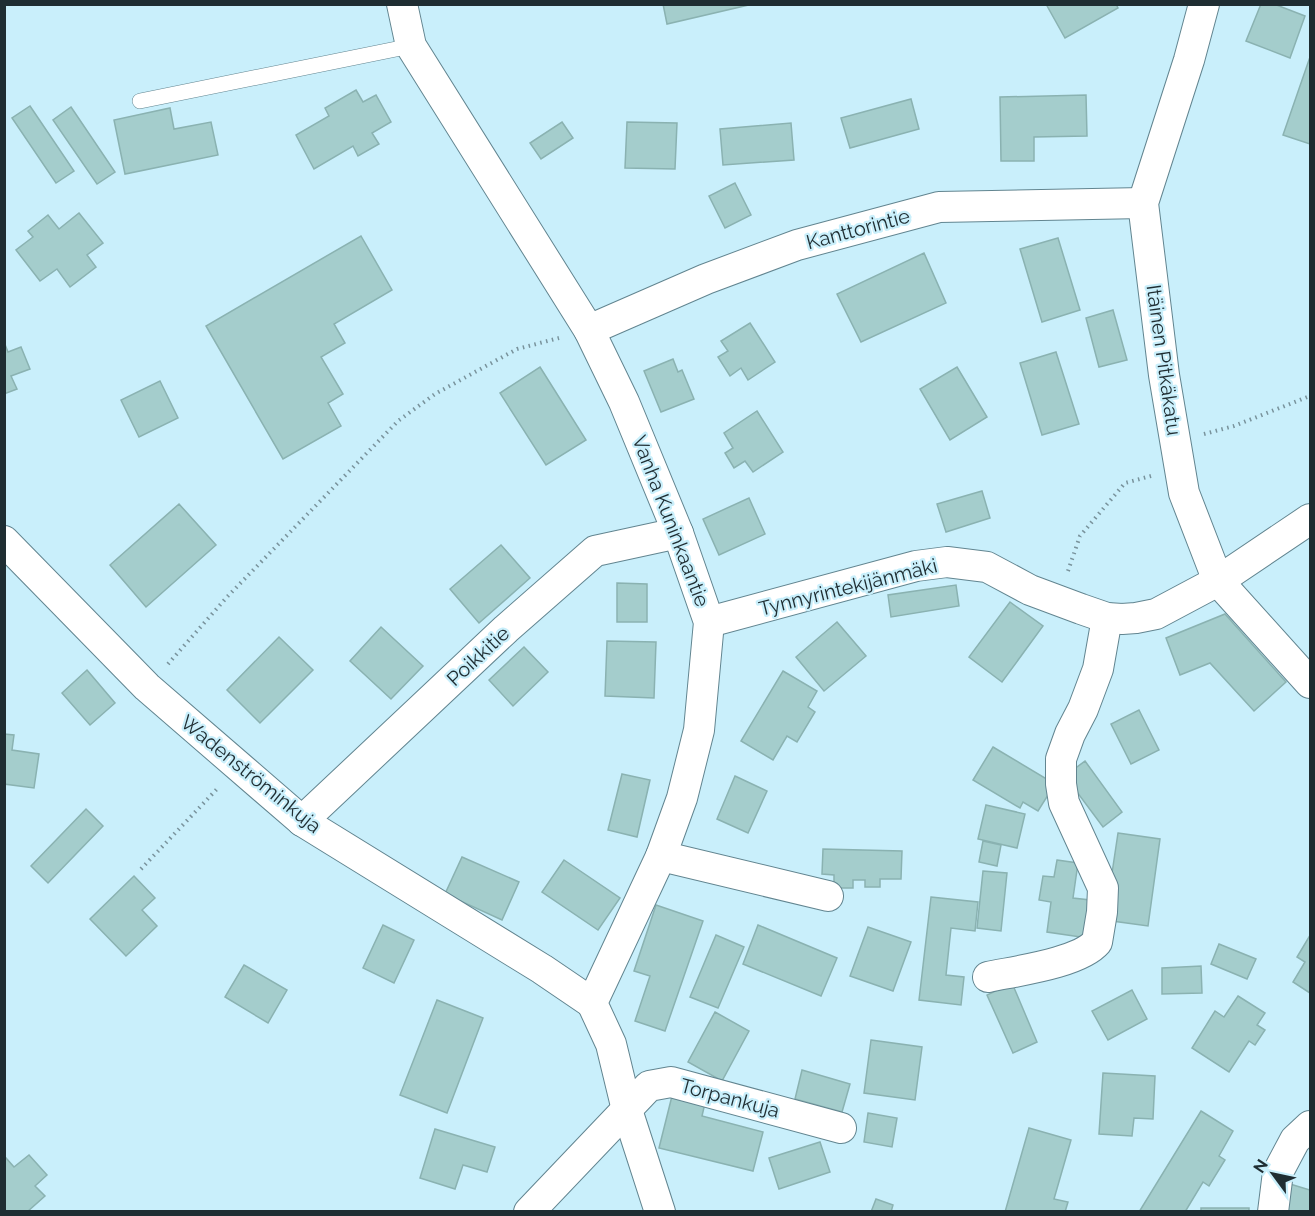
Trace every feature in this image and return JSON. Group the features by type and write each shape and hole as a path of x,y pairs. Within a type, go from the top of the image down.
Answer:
{"street":[{"name":"Vanha Kuninkaantie","path":"402,4 411,46 589,330 624,402 678,533 709,622 699,730 682,798 661,856 592,1004"},
{"name":"Itäinen Pitkäkatu","path":"1204,4 1189,60 1143,202 1164,375 1184,493 1218,581 1311,682"},
{"name":"Kanttorintie","path":"589,330 706,279 797,245 939,207 1143,202"},
{"name":"Tynnyrintekijänmäki","path":"709,622 916,566 947,562 987,567 1030,590 1107,618 1122,620 1156,614 1218,581 1311,519"},
{"name":"Poikkitie","path":"302,821 506,629 595,551 678,533"},
{"name":"Wadenströminkuja","path":"4,541 147,687 302,821 542,969 592,1004"},
{"path":"988,977 1075,956 1097,942 1103,888 1064,803 1061,759 1098,669 1107,618"},
{"path":"661,856 828,896"},
{"path":"592,1004 611,1044 627,1110 660,1212"},
{"name":"Torpankuja","path":"530,1212 649,1086 671,1082 841,1128"},
{"path":"1273,1212 1278,1172 1295,1140 1311,1126"}],"lane":[{"path":"140,101 411,46"}],"path":[{"path":"147,687 226,597 398,421 435,394 517,349 589,330"},
{"path":"1059,601 1080,536 1125,483 1234,426 1311,396"},
{"path":"141,869 239,767"}],"building":[{"path":"663,4 753,4 667,24"},
{"path":"1046,4 1116,4 1118,8 1065,38"},
{"path":"1261,4 1274,4 1305,16 1290,58 1246,41"},
{"path":"1310,57 1310,144 1283,135"},
{"path":"356,90 363,102 376,95 391,122 372,133 379,144 358,156 353,146 314,169 296,135 329,116 325,108"},
{"path":"1086,95 1087,136 1034,137 1034,161 1001,161 1000,97"},
{"path":"911,99 919,129 850,148 841,118"},
{"path":"30,106 74,171 56,183 12,118"},
{"path":"71,107 115,172 97,184 53,120"},
{"path":"170,108 174,129 211,122 218,155 125,174 114,120"},
{"path":"562,122 573,138 541,159 530,143"},
{"path":"627,122 677,123 675,169 625,168"},
{"path":"791,123 794,160 723,165 720,129"},
{"path":"735,183 751,215 725,228 709,196"},
{"path":"79,213 103,243 87,255 96,267 70,287 57,269 40,281 16,250 33,237 28,231 48,215 59,229"},
{"path":"361,236 392,290 334,324 345,343 321,357 343,394 328,403 341,426 283,459 206,326"},
{"path":"1058,238 1080,310 1042,322 1020,249"},
{"path":"924,253 946,303 861,342 837,294"},
{"path":"1113,310 1127,360 1099,367 1086,318"},
{"path":"750,323 775,362 748,380 741,368 730,376 718,357 728,351 721,341"},
{"path":"4,342 8,352 21,347 30,369 11,376 17,389 4,394"},
{"path":"1056,352 1079,424 1042,435 1020,363"},
{"path":"673,359 678,372 682,370 694,399 661,412 644,371"},
{"path":"540,367 586,440 546,465 500,393"},
{"path":"957,367 987,417 950,440 920,389"},
{"path":"160,381 178,418 139,437 121,400"},
{"path":"757,411 783,452 753,472 745,461 734,468 725,453 733,448 724,433"},
{"path":"982,491 990,518 946,532 937,504"},
{"path":"749,498 765,534 719,555 703,519"},
{"path":"179,504 216,545 146,607 110,565"},
{"path":"501,545 530,578 479,623 450,589"},
{"path":"617,583 647,584 647,622 617,622"},
{"path":"956,585 959,606 891,617 888,595"},
{"path":"1010,602 1043,626 1002,682 969,657"},
{"path":"1225,614 1286,682 1254,711 1210,663 1180,675 1166,638"},
{"path":"837,622 866,656 824,691 796,657"},
{"path":"381,627 423,666 391,699 350,661"},
{"path":"279,637 313,670 260,723 227,690"},
{"path":"607,641 656,642 654,698 605,696"},
{"path":"524,647 548,672 513,706 489,680"},
{"path":"87,670 115,703 90,725 62,693"},
{"path":"783,671 817,691 808,707 815,712 797,742 787,736 773,760 741,741"},
{"path":"1139,710 1159,750 1131,764 1111,724"},
{"path":"4,734 14,735 12,750 39,754 34,788 4,784"},
{"path":"993,747 1055,784 1038,811 1023,802 1020,808 973,780"},
{"path":"1085,761 1122,812 1103,827 1065,776"},
{"path":"622,774 650,780 637,837 608,830"},
{"path":"735,776 767,791 748,833 717,819"},
{"path":"986,805 1025,814 1017,848 978,839"},
{"path":"86,809 103,826 48,883 31,866"},
{"path":"1118,833 1160,839 1148,926 1105,920"},
{"path":"983,841 1001,845 997,866 979,862"},
{"path":"823,849 902,851 901,879 880,879 880,887 865,887 865,880 853,880 853,888 834,888 834,875 822,874"},
{"path":"462,857 519,882 502,920 445,894"},
{"path":"564,860 620,898 598,930 542,892"},
{"path":"1057,860 1078,863 1073,898 1099,901 1094,939 1047,932 1051,902 1039,900 1043,876 1054,877"},
{"path":"983,871 1007,873 1001,931 977,928"},
{"path":"134,876 155,898 142,910 157,926 126,956 90,919"},
{"path":"931,897 978,902 975,931 951,928 946,975 964,977 961,1005 919,1000"},
{"path":"656,905 703,921 665,1031 635,1021 650,976 634,971"},
{"path":"383,925 414,940 394,983 363,968"},
{"path":"758,925 837,958 821,996 743,964"},
{"path":"868,927 911,942 893,991 850,976"},
{"path":"716,935 744,947 718,1008 690,997"},
{"path":"1309,937 1310,993 1293,982 1305,962 1297,957"},
{"path":"1219,944 1256,959 1247,979 1211,964"},
{"path":"244,965 287,990 268,1023 225,997"},
{"path":"1201,966 1202,993 1162,994 1162,968"},
{"path":"1012,983 1037,1042 1013,1053 987,995"},
{"path":"1132,990 1147,1019 1108,1040 1092,1011"},
{"path":"1238,996 1265,1013 1257,1025 1265,1030 1255,1045 1249,1041 1229,1072 1192,1048 1215,1011 1224,1017"},
{"path":"437,1000 483,1018 447,1113 400,1095"},
{"path":"715,1012 749,1031 722,1081 688,1062"},
{"path":"871,1040 922,1047 915,1100 864,1093"},
{"path":"802,1070 850,1084 842,1112 795,1099"},
{"path":"1103,1073 1155,1076 1153,1119 1134,1118 1132,1136 1099,1134"},
{"path":"672,1096 705,1103 702,1116 763,1132 753,1171 659,1148"},
{"path":"1201,1111 1233,1131 1219,1156 1225,1160 1209,1186 1203,1182 1185,1212 1139,1212"},
{"path":"868,1113 897,1118 892,1147 864,1142"},
{"path":"1029,1128 1071,1140 1054,1199 1068,1202 1065,1212 1005,1212"},
{"path":"435,1129 495,1147 487,1172 463,1165 455,1189 420,1178"},
{"path":"820,1142 830,1172 779,1189 769,1158"},
{"path":"29,1155 47,1175 35,1186 45,1196 27,1212 4,1212 4,1159 6,1158 14,1167"},
{"path":"1290,1184 1310,1190 1310,1212 1282,1212"},
{"path":"876,1199 893,1205 891,1212 871,1212"},
{"path":"1201,1208 1249,1208 1249,1212 1201,1212"}]}
